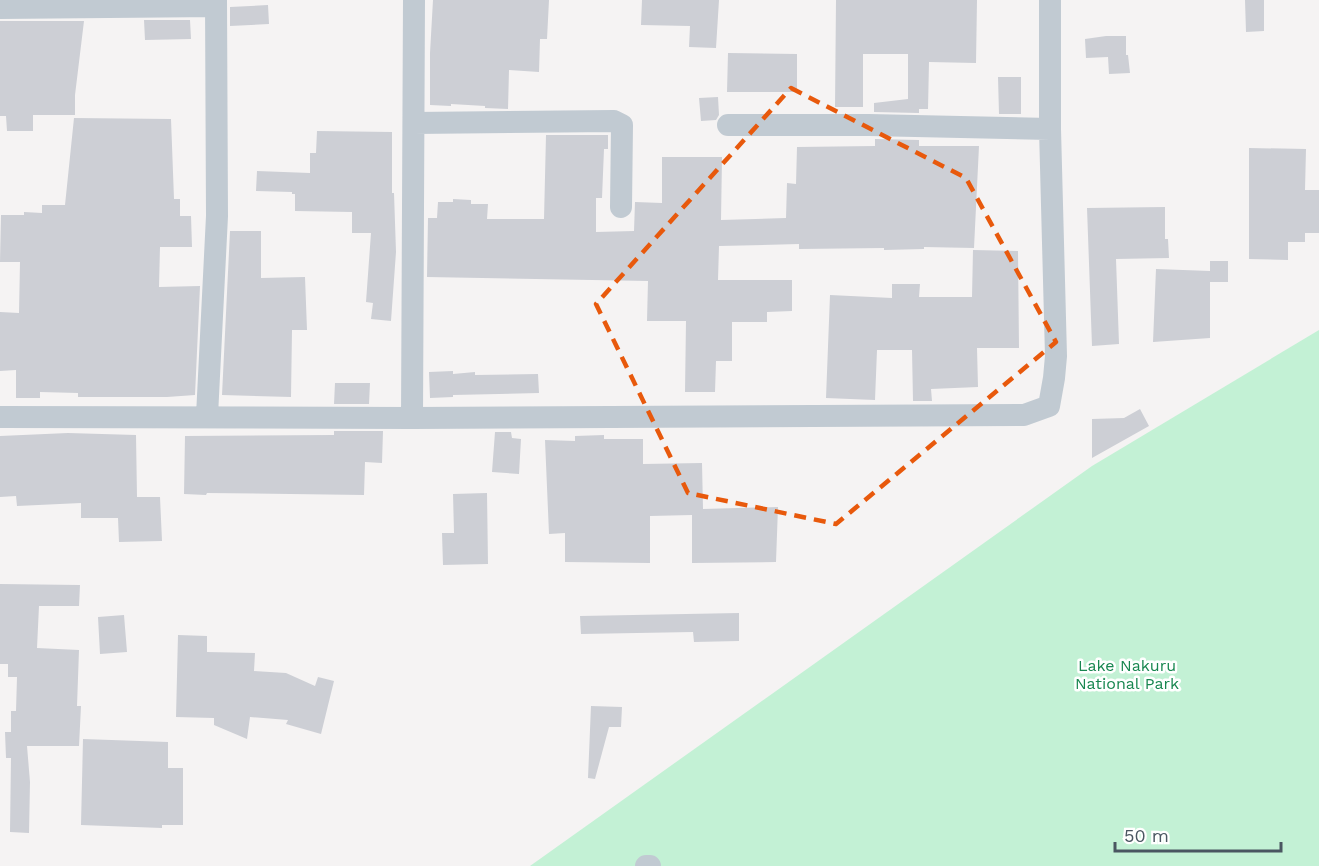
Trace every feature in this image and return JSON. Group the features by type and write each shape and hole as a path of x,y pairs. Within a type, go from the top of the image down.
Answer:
{"street":[{"path":"412,418 414,0"},
{"path":"0,417 412,418 1024,415 1049,406 1056,356 1050,129 1050,0"},
{"path":"0,8 216,3 216,216 207,416"},
{"path":"414,123 614,121 622,125 621,207"},
{"path":"728,125 1050,129"}],"highlighted area":[{"path":"791,88 966,178 1056,342 836,524 688,493 596,304"}],"green space":[{"name":"Lake Nakuru National Park","path":"1319,330 1319,866 530,866 1092,466"}],"building":[{"path":"433,0 549,0 547,39 540,39 539,72 509,70 508,109 451,104 451,106 430,105"},
{"path":"642,0 719,0 716,48 689,47 690,26 641,25"},
{"path":"836,0 977,0 976,63 929,62 928,109 919,109 919,113 874,112 874,103 908,99 908,54 863,54 863,107 835,107"},
{"path":"1245,0 1264,0 1264,31 1246,32"},
{"path":"268,5 269,24 230,26 230,7"},
{"path":"144,20 190,20 191,39 145,40"},
{"path":"0,21 84,21 75,95 75,115 33,115 33,131 7,131 6,116 0,116"},
{"path":"1126,36 1126,55 1128,55 1130,73 1109,74 1108,57 1086,58 1085,39"},
{"path":"728,53 797,54 797,92 727,92"},
{"path":"998,77 1021,77 1021,114 999,114"},
{"path":"718,97 719,115 716,120 701,121 699,98"},
{"path":"74,118 171,119 174,199 180,199 180,216 191,216 192,247 160,247 159,287 200,286 195,395 78,397 78,393 40,392 40,398 16,398 16,370 0,371 0,312 19,313 20,262 0,262 1,215 24,215 24,212 42,213 42,205 65,205"},
{"path":"317,131 392,132 392,193 394,193 396,252 391,321 371,319 373,303 366,302 371,233 352,233 352,212 295,211 295,194 292,192 256,191 257,171 310,173 310,153 316,153"},
{"path":"546,135 608,135 608,149 604,149 602,198 596,198 596,232 634,231 635,202 662,203 662,157 722,157 721,220 786,218 787,183 796,184 797,147 875,146 875,139 919,140 919,146 979,146 974,248 924,247 924,249 884,250 884,248 799,249 799,244 719,246 718,280 792,280 792,311 767,312 767,322 732,322 732,361 716,361 715,392 685,392 686,321 647,321 648,281 427,277 428,218 437,218 438,202 453,202 453,199 471,200 471,204 488,204 487,219 544,219"},
{"path":"1249,148 1306,149 1305,190 1319,190 1319,233 1305,233 1305,242 1288,242 1288,260 1249,259"},
{"path":"1165,207 1165,239 1168,239 1169,258 1116,259 1119,344 1092,346 1087,208"},
{"path":"230,231 261,231 261,278 305,277 307,330 292,330 291,397 222,395"},
{"path":"973,250 1018,251 1019,348 977,348 978,387 931,389 932,401 913,401 912,350 877,350 875,400 826,398 830,295 892,298 892,284 920,284 919,297 972,297"},
{"path":"1210,261 1228,261 1228,282 1210,282 1210,338 1153,342 1156,269 1210,271"},
{"path":"453,371 453,374 475,372 475,375 538,374 539,393 453,395 453,397 430,398 429,372"},
{"path":"335,383 370,383 369,404 334,404"},
{"path":"1140,409 1149,426 1092,458 1092,419 1124,418"},
{"path":"334,431 383,431 382,463 365,462 364,495 184,494 185,436 334,435"},
{"path":"495,432 511,432 512,438 521,439 519,474 492,472"},
{"path":"68,433 136,435 137,497 160,497 162,541 119,542 118,518 81,518 81,503 17,506 16,496 0,497 0,436"},
{"path":"604,435 604,439 643,439 643,464 702,463 703,509 778,507 776,562 692,563 692,515 650,516 650,563 565,562 565,533 549,534 545,440 575,441 575,436"},
{"path":"487,493 488,564 443,565 442,533 454,533 453,494"},
{"path":"0,584 80,585 79,606 39,606 37,648 79,650 77,706 81,706 79,746 27,746 30,782 29,833 10,832 11,758 6,758 5,732 11,732 11,711 16,711 17,677 8,677 8,664 0,664"},
{"path":"739,613 739,641 694,642 693,632 581,634 580,616"},
{"path":"124,615 127,652 100,654 98,617"},
{"path":"178,635 207,636 207,652 255,653 254,671 286,673 315,686 318,677 334,681 321,734 286,724 288,720 250,717 247,739 214,725 214,718 176,717"},
{"path":"591,706 622,707 621,727 609,727 595,779 588,778"},
{"path":"83,739 168,742 168,768 183,768 183,825 162,825 162,828 81,825"}]}
